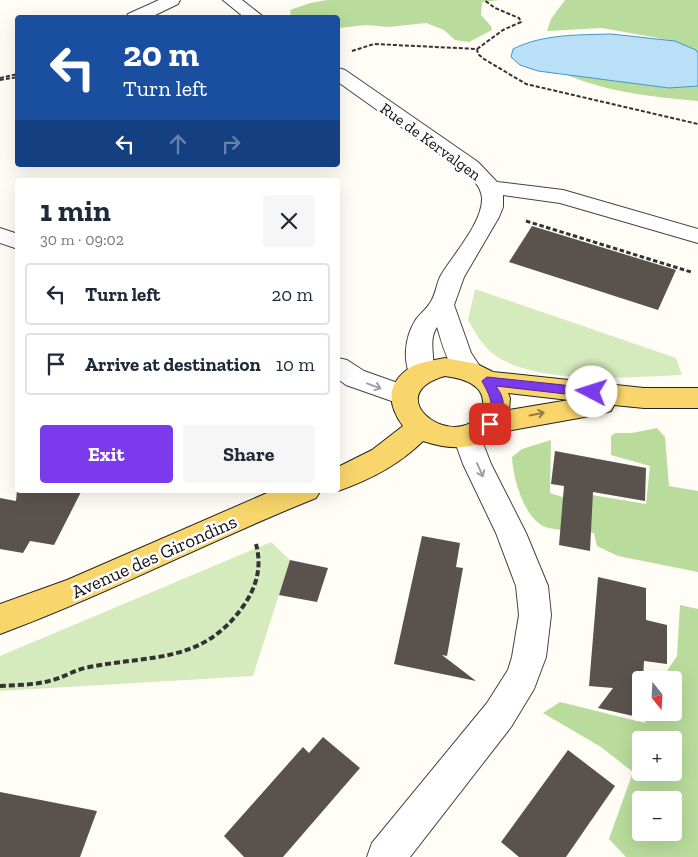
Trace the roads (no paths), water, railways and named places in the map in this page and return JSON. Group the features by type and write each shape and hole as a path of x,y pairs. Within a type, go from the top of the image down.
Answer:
{"main road":[{"path":"644,398 553,411 478,430 442,436 419,427 409,418 404,406 403,395 407,386 421,372 445,367 457,367 478,376 644,398 698,398"},
{"path":"478,376 498,398 495,417 478,430"},
{"path":"340,477 376,463 406,441 419,427"},
{"name":"Avenue des Girondins","path":"0,619 80,589 244,515 299,493"}],"street":[{"path":"140,15 172,0"},
{"path":"231,0 253,15"},
{"name":"Rue de Kervalgen","path":"340,77 466,162 483,177 491,199"},
{"path":"421,372 419,358 421,332 426,323 442,305 451,279 481,230 491,199 528,191 563,197 698,236"},
{"path":"0,235 15,241"},
{"path":"442,305 459,356 478,376"},
{"path":"342,370 362,381 403,395"},
{"path":"386,857 498,715 522,678 529,657 535,615 532,586 525,565 477,464 478,430"}],"water":[{"path":"611,34 675,41 696,50 698,53 698,86 669,88 538,71 520,65 511,57 513,49 536,40 560,36"}]}
